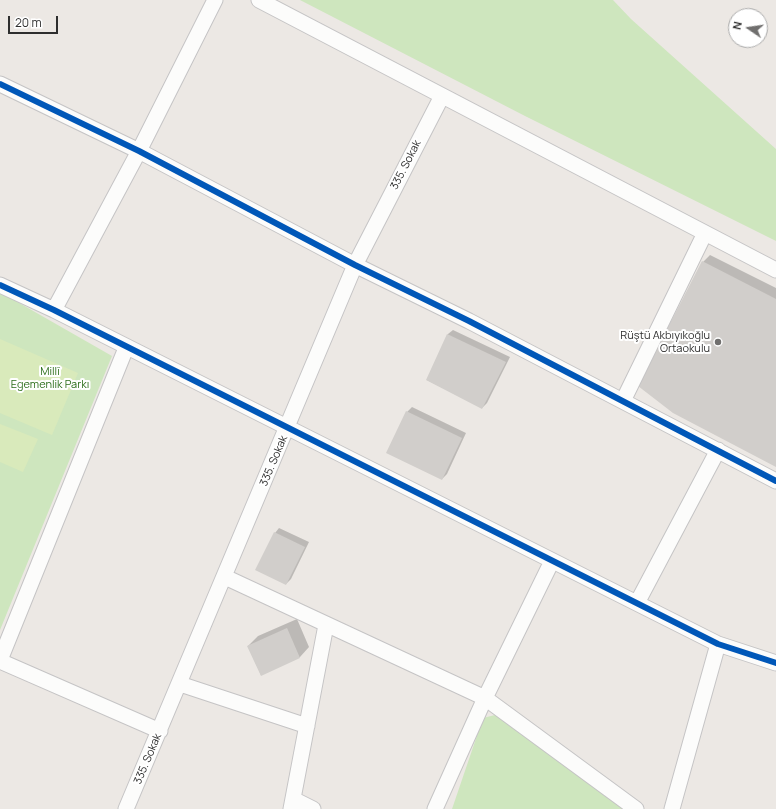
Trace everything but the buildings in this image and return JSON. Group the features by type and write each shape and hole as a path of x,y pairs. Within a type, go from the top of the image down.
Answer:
{"street":[{"path":"54,310 139,151 215,0"},
{"path":"259,0 776,270"},
{"path":"0,84 139,151 355,265 623,401 776,481"},
{"name":"335. Sokak","path":"126,809 180,684 355,265 442,96"},
{"path":"623,401 705,233"},
{"path":"0,285 54,310 287,429 718,644 776,663"},
{"path":"126,348 0,660 160,731"},
{"path":"637,603 718,450"},
{"path":"435,809 485,698 552,561"},
{"path":"225,577 485,698 636,809"},
{"path":"313,809 292,804 326,625"},
{"path":"672,809 718,644"},
{"path":"180,684 307,726"}],"green space":[{"path":"300,0 613,0 631,19 776,149 776,241 525,116"},
{"name":"Millî Egemenlik Parkı","path":"0,292 112,356 0,630"},
{"path":"0,339 78,373 52,435 0,413"},
{"path":"0,424 38,439 23,472 0,462"},
{"path":"499,714 624,809 452,809 483,718"}],"cycle path":[{"path":"0,84 139,151 355,265 469,321 776,481"},
{"path":"0,285 54,310 718,644 776,663"}],"place":[{"name":"Rüştü Akbıyıkoğlu Ortaokulu","path":"718,342"}]}
